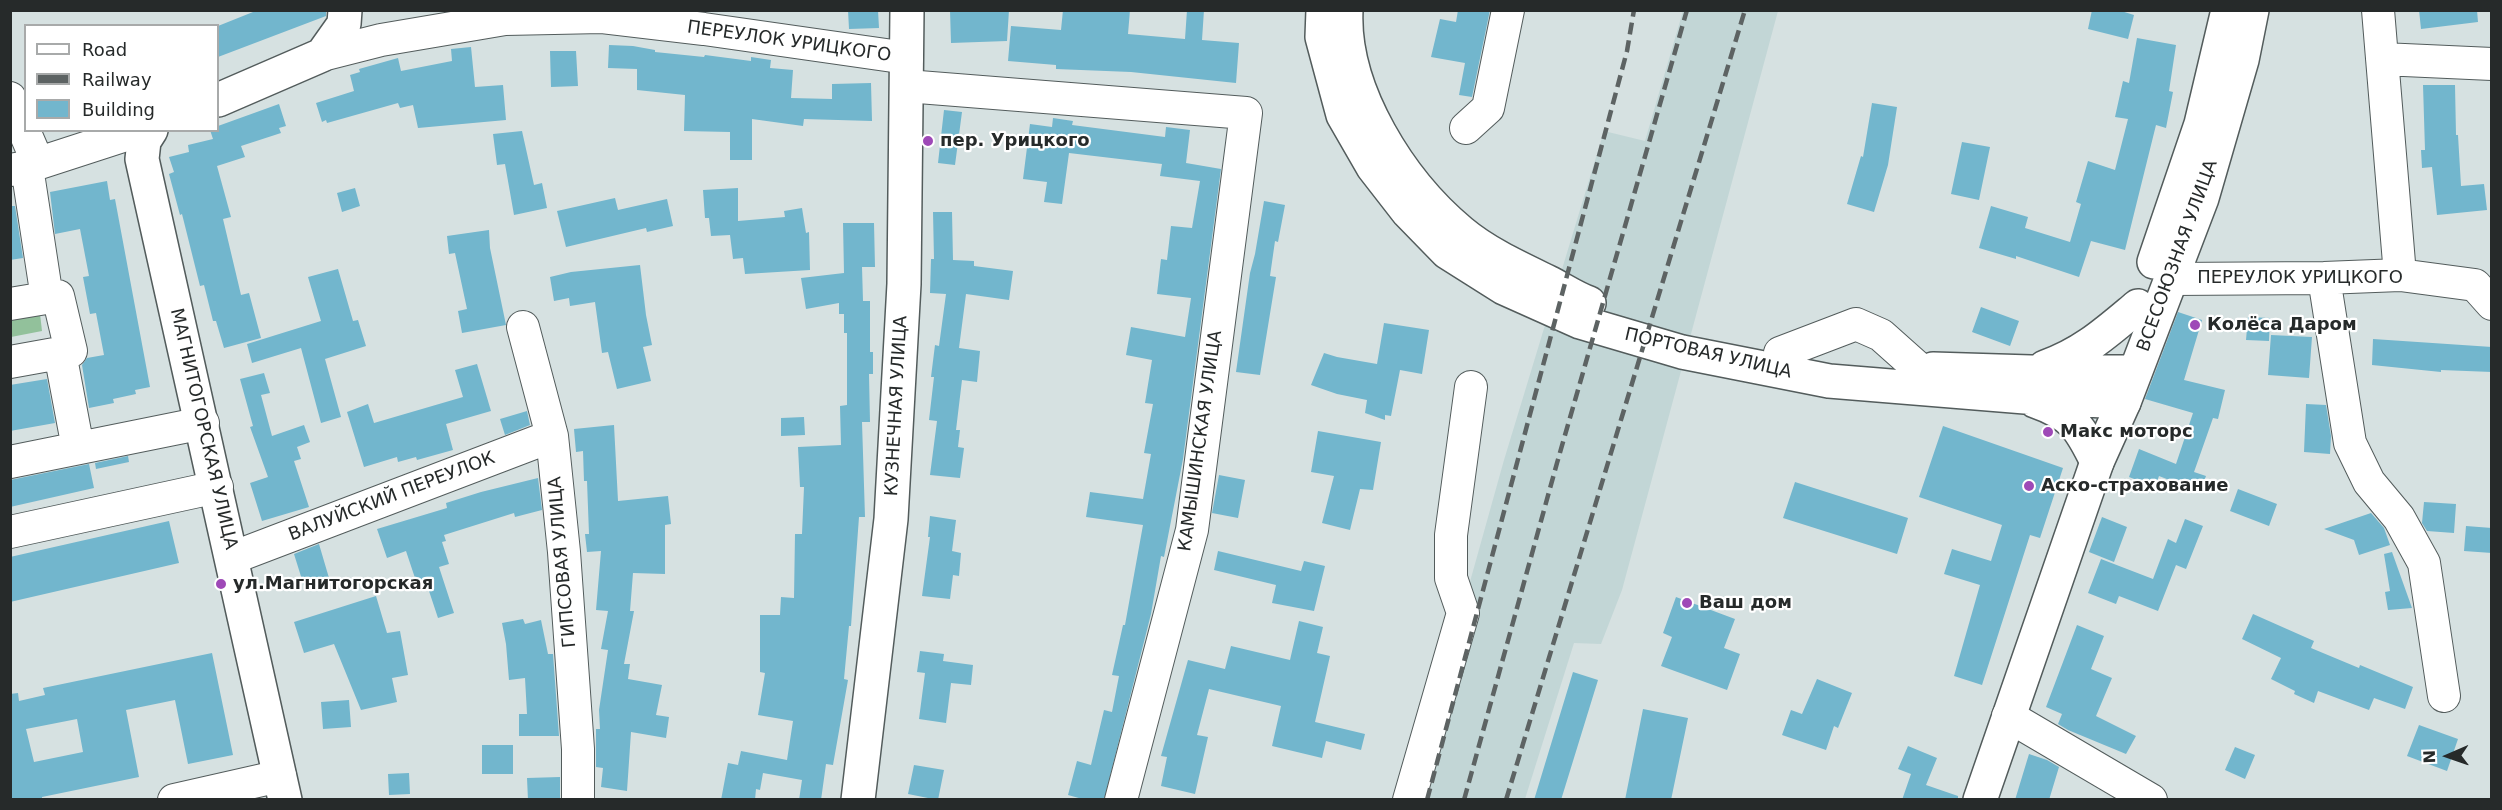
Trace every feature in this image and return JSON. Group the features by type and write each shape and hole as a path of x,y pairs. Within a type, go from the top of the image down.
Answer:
{"main road":[{"path":"322,55 344,24 345,10"},
{"name":"КУЗНЕЧНАЯ УЛИЦА","path":"858,800 891,519 904,284 907,10"},
{"name":"ПОРТОВАЯ УЛИЦА","path":"1323,10 1322,38 1343,115 1372,167 1408,212 1447,252 1504,288 1580,322 1682,352 1829,381 2119,387"},
{"name":"ПОРТОВАЯ УЛИЦА","path":"1346,10 1345,32 1364,106 1391,151 1421,194 1462,233 1512,264 1586,302 1685,337 1780,353 1918,368 2028,385"},
{"name":"ВСЕСОЮЗНАЯ УЛИЦА","path":"1980,800 2097,462 2119,387 2138,306 2201,124 2228,10"},
{"name":"ВСЕСОЮЗНАЯ УЛИЦА","path":"2119,387 2171,279 2202,198 2242,60 2252,10"},
{"name":"ПЕРЕУЛОК УРИЦКОГО","path":"219,100 322,55"},
{"name":"МАГНИТОГОРСКАЯ УЛИЦА","path":"150,132 144,141 142,159 217,487 282,788"},
{"path":"2097,462 2086,440 2069,417 2052,407 2028,385 2094,344 2138,306"}],"street":[{"path":"1466,128 1488,108 1508,10"},
{"path":"2378,10 2400,275"},
{"name":"ПЕРЕУЛОК УРИЦКОГО","path":"322,55 381,40 505,19 602,18 704,29 906,72 1246,113"},
{"path":"2382,59 2492,64"},
{"path":"10,99 25,167 47,298"},
{"name":"КАМЫШИНСКАЯ УЛИЦА","path":"1121,800 1192,530 1246,113"},
{"path":"25,167 135,132"},
{"name":"ПЕРЕУЛОК УРИЦКОГО","path":"2171,279 2400,275 2475,285 2492,304"},
{"path":"2324,278 2350,443 2369,482 2399,518 2424,563 2444,696"},
{"path":"10,304 58,296 71,351 10,362"},
{"name":"ГИПСОВАЯ УЛИЦА","path":"523,327 552,436 565,564 578,749 578,800"},
{"path":"60,353 78,448"},
{"path":"1409,800 1463,613 1451,578 1450,536 1471,387"},
{"path":"10,462 202,423"},
{"name":"ВАЛУЙСКИЙ ПЕРЕУЛОК","path":"232,558 552,436"},
{"path":"10,532 217,487"},
{"path":"2008,716 2151,800"},
{"path":"174,800 282,788"}],"shaded area":[{"path":"1683,11 1778,11 1622,590 1601,644 1574,643 1525,799 1409,800 1504,460 1604,131 1645,141"}],"green space":[{"path":"39,305 42,331 11,337 11,310"}],"building":[{"path":"258,10 326,10 326,16 219,57 219,26"},
{"path":"848,10 878,10 879,28 849,29"},
{"path":"950,10 1009,10 1007,41 951,43"},
{"path":"1063,10 1130,10 1128,34 1185,39 1187,10 1204,10 1202,40 1239,43 1236,83 1131,72 1056,69 1056,65 1008,61 1011,26 1061,30"},
{"path":"1458,10 1490,10 1472,97 1459,95 1465,63 1431,57 1440,19 1456,22"},
{"path":"2092,10 2118,10 2134,15 2128,39 2088,29"},
{"path":"2419,10 2477,10 2478,22 2421,29"},
{"path":"2137,38 2176,45 2169,91 2173,92 2166,128 2156,125 2125,250 2091,241 2079,277 2016,256 2016,259 1979,248 1991,206 2028,217 2025,228 2070,242 2081,204 2076,202 2088,161 2115,170 2128,119 2115,117 2123,81 2129,83"},
{"path":"609,45 633,46 655,50 655,52 704,57 705,55 751,61 751,57 771,60 770,68 793,70 791,98 832,99 832,84 871,83 872,121 804,119 803,126 752,119 752,160 730,160 730,132 684,131 685,95 637,90 637,69 608,68"},
{"path":"471,47 475,87 503,85 506,120 418,128 413,105 400,108 398,103 327,123 326,120 322,122 316,103 354,91 350,75 360,72 359,69 398,58 401,71 452,61 451,49"},
{"path":"550,51 576,51 578,86 551,87"},
{"path":"2423,85 2455,85 2456,135 2458,135 2461,186 2484,184 2487,210 2437,215 2432,167 2422,168 2421,150 2425,150"},
{"path":"1872,103 1897,107 1888,165 1874,212 1847,204 1861,156 1863,157"},
{"path":"279,104 286,126 279,128 281,133 241,146 245,157 217,166 231,217 223,219 241,295 249,293 261,338 224,348 216,321 213,321 204,285 200,286 182,214 180,215 169,174 174,172 169,157 189,152 188,145 213,139 211,132 219,132 219,126"},
{"path":"944,110 962,112 955,165 938,163"},
{"path":"1053,118 1073,121 1072,125 1165,137 1166,127 1190,130 1186,163 1221,169 1183,459 1164,557 1161,556 1151,614 1104,800 1086,800 1068,795 1077,761 1091,765 1104,710 1112,712 1119,676 1112,675 1123,625 1125,625 1143,525 1086,517 1090,492 1143,499 1151,454 1144,453 1153,404 1145,403 1152,360 1126,355 1131,327 1185,337 1191,298 1157,294 1161,259 1167,260 1171,226 1192,228 1200,181 1160,176 1162,164 1069,153 1062,204 1044,202 1047,182 1023,179 1030,124 1052,127"},
{"path":"522,131 534,185 542,183 547,208 514,215 505,164 497,165 493,134"},
{"path":"1962,142 1990,147 1979,200 1951,194"},
{"path":"107,181 110,200 115,199 150,387 135,390 136,394 113,399 114,403 89,408 82,365 87,358 104,355 96,313 90,314 83,277 89,276 80,229 55,234 50,192"},
{"path":"355,188 360,206 342,212 337,193"},
{"path":"738,188 738,221 785,217 784,211 802,208 806,233 809,232 810,270 745,274 743,258 733,259 730,235 711,236 709,218 705,218 703,190"},
{"path":"615,198 618,210 667,199 673,226 647,232 646,228 566,247 557,211"},
{"path":"1264,201 1285,205 1278,242 1275,241 1270,276 1276,277 1260,375 1236,372 1250,273"},
{"path":"10,206 15,206 23,258 10,260"},
{"path":"933,212 952,212 953,260 974,261 974,266 1013,271 1009,300 966,294 959,348 980,351 977,382 962,380 956,430 960,430 958,447 964,448 960,478 930,475 937,421 929,420 934,377 931,377 935,345 939,346 946,294 930,293 931,259 934,259"},
{"path":"843,223 874,223 875,267 862,267 863,301 870,301 870,352 873,352 873,374 869,374 870,422 862,422 865,517 859,517 851,626 849,626 844,679 848,680 833,765 826,764 821,800 799,800 802,780 763,773 760,790 756,789 755,800 721,800 728,763 738,765 741,751 787,760 793,721 758,715 765,673 760,672 760,615 780,615 781,597 794,598 795,534 802,534 804,487 800,487 798,447 841,445 840,406 847,405 847,333 844,333 844,314 839,314 839,303 806,309 801,278 844,273"},
{"path":"489,230 490,248 506,325 462,333 458,311 467,309 455,253 449,254 447,236"},
{"path":"640,265 652,345 643,347 651,381 617,389 608,352 602,353 595,302 570,306 569,298 554,301 550,277 571,272"},
{"path":"338,269 353,321 358,320 366,346 325,359 341,417 321,423 301,348 252,363 247,344 321,321 308,277"},
{"path":"1981,307 2019,321 2010,346 1972,332"},
{"path":"2178,312 2202,320 2184,380 2225,390 2218,419 2213,418 2194,472 2206,476 2200,492 2159,476 2155,487 2129,477 2139,449 2176,464 2193,413 2145,399"},
{"path":"2248,317 2270,318 2269,341 2246,340"},
{"path":"1384,323 1429,330 1422,374 1400,370 1391,416 1385,415 1385,420 1365,413 1367,400 1337,394 1311,385 1324,353 1377,364"},
{"path":"2271,335 2312,337 2309,378 2268,375"},
{"path":"2373,339 2492,347 2492,372 2441,370 2441,372 2372,365"},
{"path":"477,364 491,411 446,424 453,450 417,460 416,457 398,462 397,457 364,467 347,412 368,404 374,423 463,397 455,370"},
{"path":"264,373 270,393 261,395 272,436 304,425 310,442 297,447 301,459 294,461 309,507 262,521 250,483 268,477 250,427 253,426 240,379"},
{"path":"47,379 55,423 10,431 10,385"},
{"path":"2306,404 2326,405 2331,436 2330,454 2304,452"},
{"path":"527,411 530,425 505,435 500,419"},
{"path":"804,417 805,435 781,436 781,418"},
{"path":"614,425 618,501 668,496 671,524 665,525 665,574 633,573 630,611 634,611 624,664 630,664 628,679 662,685 656,715 669,717 666,738 631,732 627,791 601,787 603,768 596,767 596,729 600,729 599,710 608,650 601,649 608,611 596,610 601,551 587,552 585,534 589,534 587,481 584,481 583,451 576,452 574,429"},
{"path":"1943,426 2063,468 2040,538 2030,535 1982,685 1954,676 1980,585 1944,574 1952,549 1991,561 2002,525 1919,497"},
{"path":"1318,431 1381,442 1373,490 1360,489 1350,530 1322,523 1334,476 1311,472"},
{"path":"128,456 129,462 96,469 95,463"},
{"path":"89,464 94,488 10,507 10,480"},
{"path":"1219,475 1245,480 1238,518 1212,513"},
{"path":"538,478 542,510 515,517 514,513 444,535 446,541 442,542 449,564 439,567 454,613 438,618 426,582 417,584 406,551 387,558 377,529 447,508 446,503"},
{"path":"1795,482 1908,518 1897,554 1783,518"},
{"path":"2238,489 2277,504 2269,526 2230,511"},
{"path":"2424,502 2456,504 2454,533 2427,531 2422,523"},
{"path":"2371,513 2384,528 2390,545 2359,555 2354,540 2324,529"},
{"path":"930,516 956,520 952,551 961,553 959,576 953,575 950,599 922,596 930,537 928,537"},
{"path":"2102,517 2127,527 2114,562 2089,552"},
{"path":"2185,519 2203,526 2186,569 2176,565 2158,611 2119,596 2116,604 2088,593 2101,559 2153,579 2168,539 2176,543"},
{"path":"169,521 179,563 10,602 10,557"},
{"path":"2466,526 2492,528 2492,553 2464,551"},
{"path":"319,544 329,578 304,586 294,554"},
{"path":"1218,551 1301,571 1304,561 1325,566 1314,611 1272,603 1276,585 1214,570"},
{"path":"2392,552 2412,608 2388,610 2385,592 2390,591 2384,554"},
{"path":"376,596 387,633 400,631 408,675 392,678 397,702 361,710 334,644 304,653 294,622"},
{"path":"1676,597 1735,619 1724,648 1740,654 1727,690 1661,666 1672,637 1663,633"},
{"path":"2253,614 2314,641 2311,648 2413,687 2405,709 2374,698 2369,710 2318,691 2314,703 2294,694 2295,691 2271,679 2281,658 2242,639"},
{"path":"523,619 525,624 541,620 548,654 553,654 559,736 519,736 519,714 527,714 525,678 509,680 502,623"},
{"path":"1299,621 1323,627 1317,653 1330,656 1315,722 1365,734 1361,750 1326,741 1322,758 1272,746 1281,706 1209,689 1197,735 1208,737 1195,794 1161,786 1167,757 1161,756 1188,660 1225,669 1231,646 1290,660"},
{"path":"2077,625 2104,636 2091,669 2112,678 2096,716 2136,736 2126,754 2068,730 2058,724 2062,714 2046,707"},
{"path":"920,651 944,654 943,661 973,665 971,685 951,683 946,723 919,719 925,673 917,672"},
{"path":"212,653 233,755 188,764 175,700 126,710 139,777 42,797 42,800 10,800 10,694 18,693 19,701 45,695 43,688","holes":["77,719 83,752 34,762 26,729"]},
{"path":"1573,672 1598,680 1561,800 1534,800"},
{"path":"1817,679 1852,693 1838,728 1834,726 1826,750 1782,735 1791,710 1802,714"},
{"path":"349,700 351,727 323,729 321,702"},
{"path":"1643,709 1688,718 1671,800 1625,800"},
{"path":"2419,725 2458,739 2447,771 2407,756"},
{"path":"482,745 513,745 513,774 482,774"},
{"path":"1908,746 1937,758 1926,785 1958,796 1958,800 1902,800 1911,774 1898,769"},
{"path":"2235,747 2255,755 2245,779 2225,770"},
{"path":"2029,754 2059,767 2049,800 2015,800"},
{"path":"914,765 944,770 938,800 908,794"},
{"path":"409,773 410,794 389,795 388,774"},
{"path":"560,777 560,800 528,800 527,778"}],"railway":[{"path":"1427,800 1627,51 1634,10"},
{"path":"1464,800 1557,463 1687,10"},
{"path":"1506,800 1745,10"}],"place":[{"name":"пер. Урицкого","path":"928,141"},
{"name":"Колёса Даром","path":"2195,325"},
{"name":"Макс моторс","path":"2048,432"},
{"name":"Аско-страхование","path":"2029,486"},
{"name":"ул.Магнитогорская","path":"221,584"},
{"name":"Ваш дом","path":"1687,603"}]}
